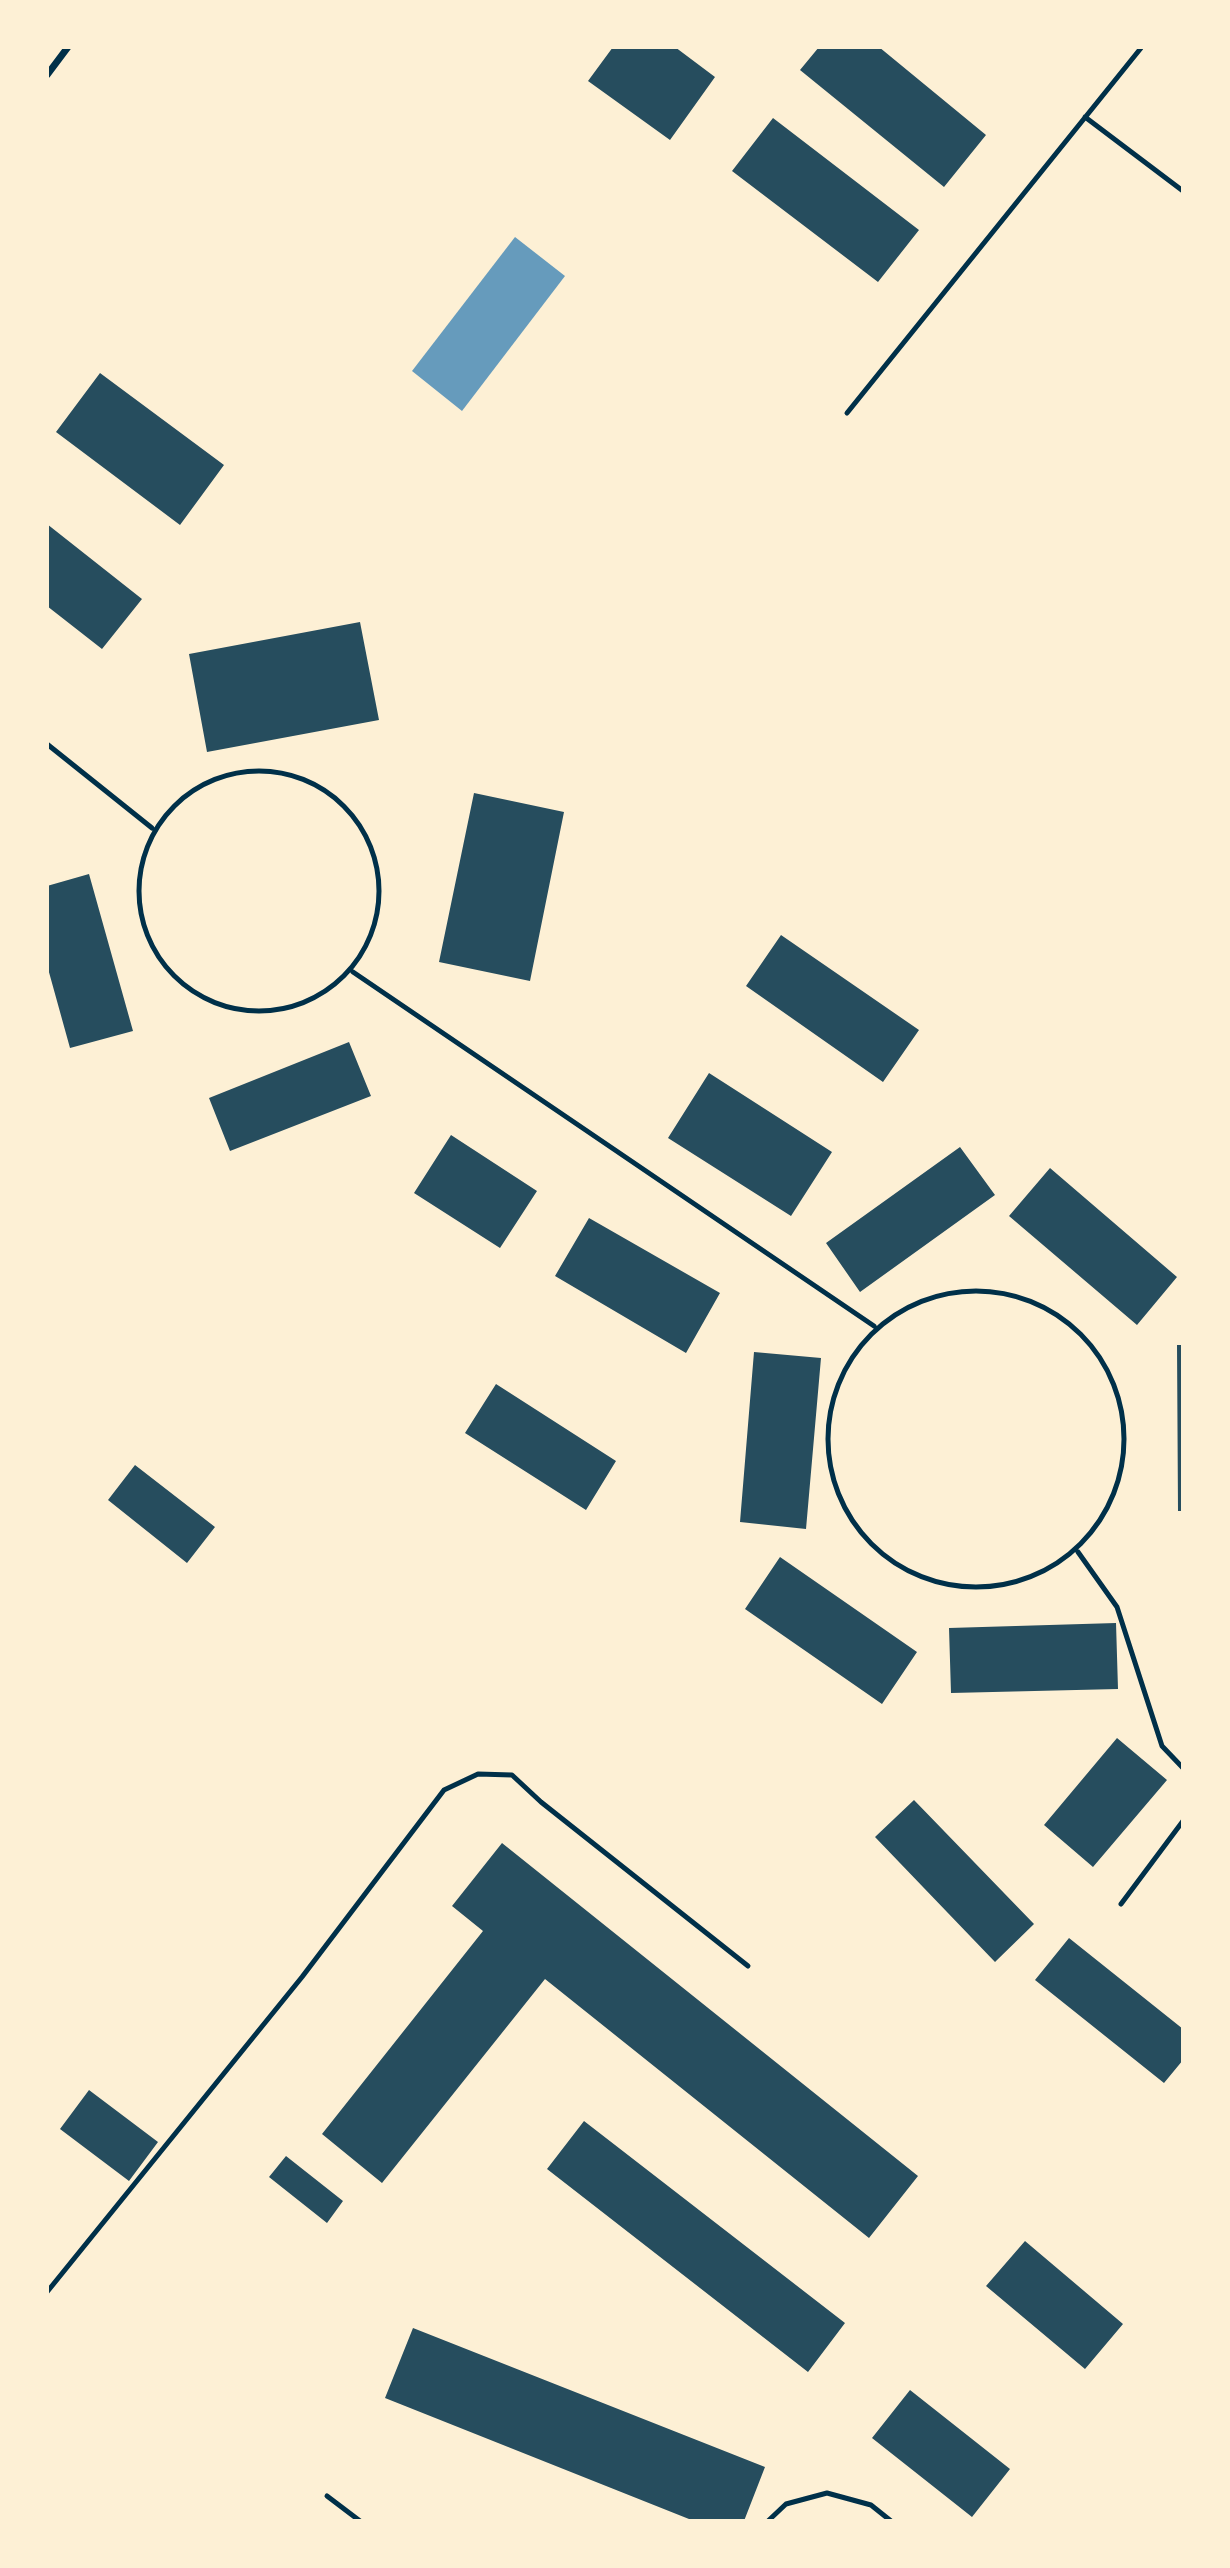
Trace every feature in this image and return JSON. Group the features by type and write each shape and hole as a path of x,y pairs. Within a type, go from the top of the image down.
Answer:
{"street":[{"path":"47,75 68,47"}],"lane":[{"path":"847,413 1141,48"},
{"path":"1085,117 1183,191"},
{"path":"47,744 152,828"},
{"path":"267,768 330,791 373,844 381,911 352,972 291,1010 219,1008 209,1001 161,966 135,898 152,828 201,781 267,768"},
{"path":"352,972 874,1326"},
{"path":"944,1291 1022,1294 1088,1337 1124,1408 1120,1486 1078,1552 1008,1587 930,1583 864,1540 828,1469 832,1392 874,1326 944,1291"},
{"path":"1078,1552 1117,1607 1163,1746 1183,1768"},
{"path":"47,2292 302,1977 444,1790 478,1774 512,1775 541,1802 748,1966"},
{"path":"1121,1904 1183,1821"},
{"path":"768,2521 786,2504 827,2493 871,2505 891,2521"},
{"path":"327,2496 360,2521"}],"water":[{"path":"515,237 565,276 462,411 412,371"}],"building":[{"path":"613,47 675,47 715,77 670,140 588,81"},
{"path":"819,47 879,47 986,135 944,187 800,70"},
{"path":"773,118 919,230 878,282 732,171"},
{"path":"100,373 224,465 180,525 56,432"},
{"path":"47,524 142,599 102,649 47,606"},
{"path":"360,622 379,720 207,752 189,654"},
{"path":"474,793 564,812 530,981 439,962"},
{"path":"89,874 133,1031 70,1048 47,965 47,886"},
{"path":"781,935 919,1030 883,1082 746,986"},
{"path":"349,1042 371,1096 230,1151 209,1098"},
{"path":"709,1073 832,1152 791,1216 668,1138"},
{"path":"451,1135 537,1191 500,1248 414,1193"},
{"path":"960,1147 995,1195 860,1292 826,1243"},
{"path":"1050,1168 1177,1277 1137,1325 1009,1216"},
{"path":"589,1218 720,1293 686,1353 555,1276"},
{"path":"1177,1345 1183,1345 1183,1511 1178,1511"},
{"path":"754,1352 821,1358 806,1529 740,1522"},
{"path":"496,1384 616,1461 586,1510 465,1433"},
{"path":"135,1465 215,1527 187,1563 108,1500"},
{"path":"780,1557 917,1652 882,1704 745,1609"},
{"path":"1116,1623 1118,1689 951,1693 949,1628"},
{"path":"1117,1738 1167,1780 1093,1867 1044,1825"},
{"path":"914,1800 1034,1924 995,1962 875,1837"},
{"path":"502,1843 918,2176 869,2238 545,1979 382,2183 322,2134 483,1931 452,1906"},
{"path":"1069,1938 1183,2029 1183,2060 1164,2083 1035,1980"},
{"path":"89,2090 158,2142 129,2181 60,2129"},
{"path":"584,2121 845,2323 808,2372 547,2169"},
{"path":"286,2156 343,2201 327,2223 269,2177"},
{"path":"1025,2241 1123,2324 1085,2369 986,2286"},
{"path":"413,2328 765,2467 744,2521 694,2521 385,2398"},
{"path":"910,2390 1010,2469 972,2517 872,2438"}]}
